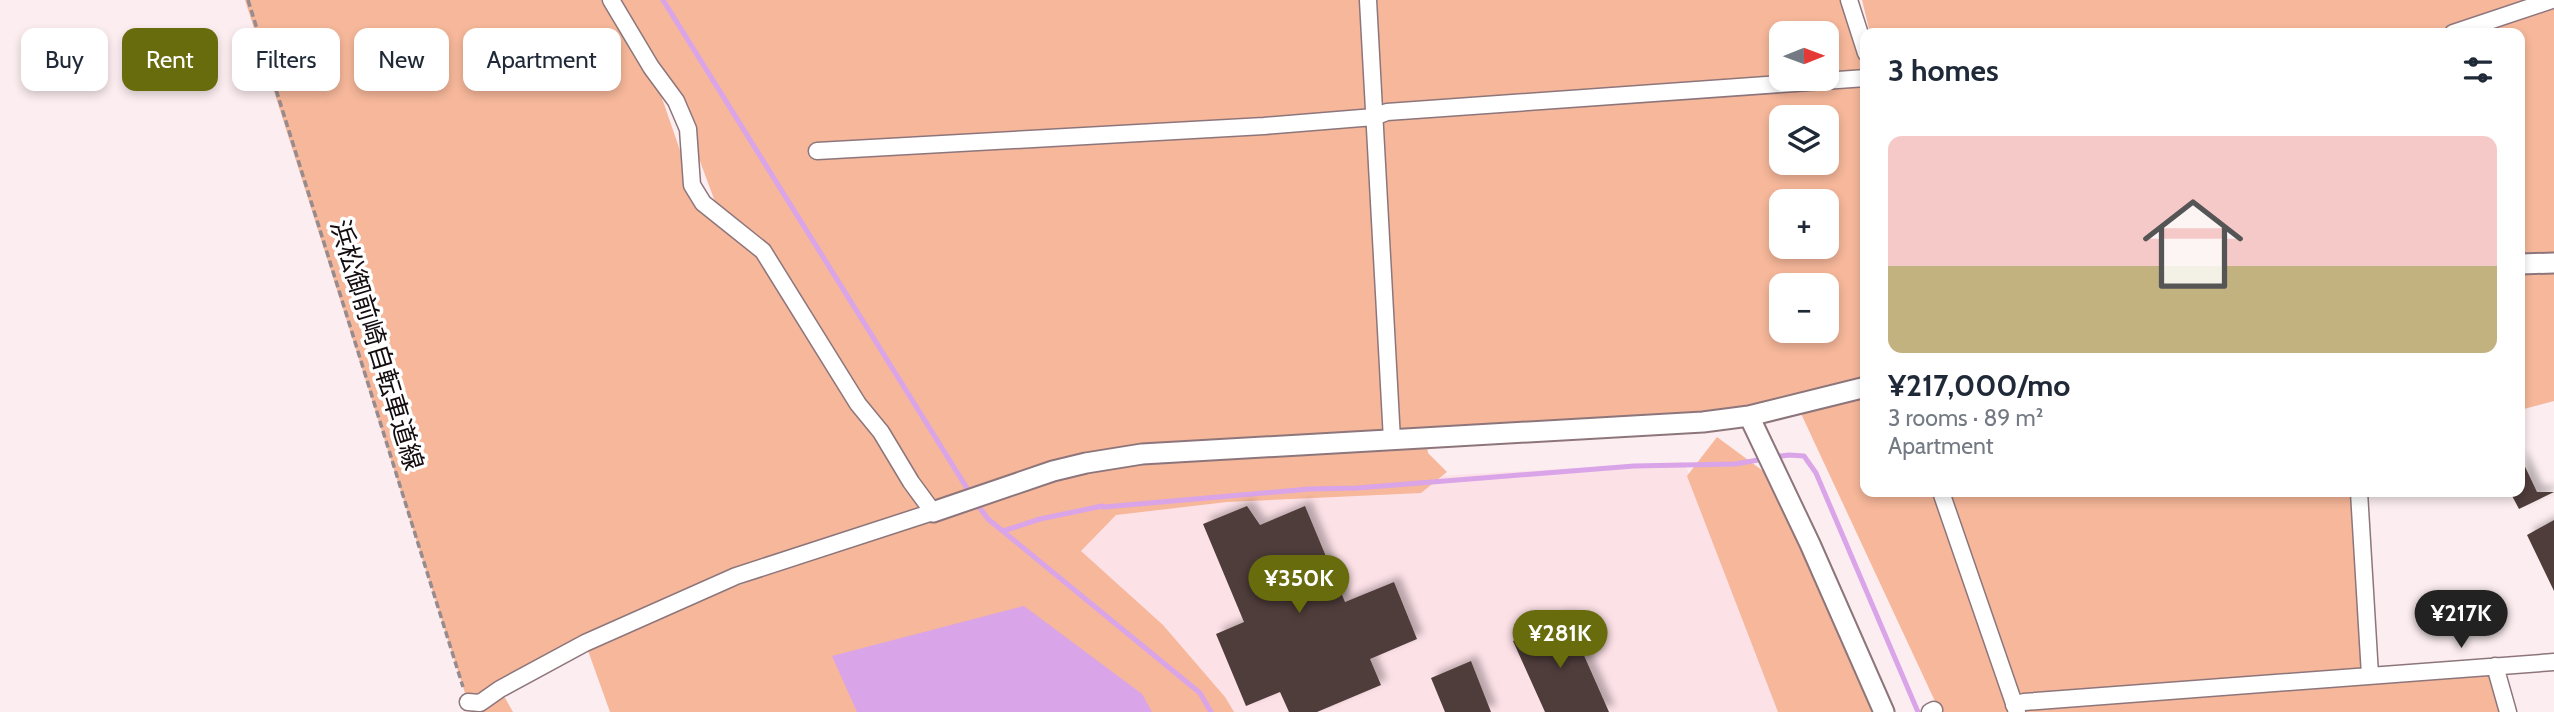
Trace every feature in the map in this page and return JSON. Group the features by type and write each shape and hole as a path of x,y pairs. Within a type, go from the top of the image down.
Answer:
{"street":[{"path":"611,0 651,67 676,101 688,129 692,185 703,203 763,251 858,404 881,432 933,512"},
{"path":"1368,0 1392,440"},
{"path":"1849,0 1860,34"},
{"path":"2468,28 2552,0"},
{"path":"817,151 1264,126 1374,117 1387,112 1860,78"},
{"path":"2525,264 2554,262"},
{"path":"468,702 480,703 500,689 585,643 736,576 995,490 1086,463 1142,454 1691,423 1749,416 1860,388"},
{"path":"1749,416 1810,544 1884,712"},
{"path":"1943,497 2015,709 2038,701 2554,662"},
{"path":"2359,497 2370,675"},
{"path":"2495,666 2508,712"}],"path":[{"name":"浜松御前崎自転車道線","path":"248,0 468,702"}],"shaded area":[{"path":"245,0 1849,0 1860,34 1860,497 2359,497 2370,675 2495,666 2509,712 1940,712 1797,405 1749,416 1426,439 1428,453 1447,472 1421,493 1227,502 1116,515 1081,551 1163,625 1225,697 1234,712 610,712 586,645 500,689 513,712 471,712 274,91 340,91 340,28 254,28","holes":["655,78 688,129 717,207 692,185","917,518 617,631 648,615"]},
{"path":"1862,0 2554,0 2554,262 2525,264 2525,28 1869,28"},
{"path":"2554,266 2554,401 2525,409 2525,267"},
{"path":"1717,437 1782,485 1879,712 1778,712 1687,476"},
{"path":"1684,462 1792,712 1232,712 1015,523 1188,490"},
{"path":"1024,606 1142,694 1152,712 857,712 832,656"}],"building":[{"path":"2525,467 2537,492 2554,492 2519,509 2513,497 2525,497"},
{"path":"1247,506 1260,525 1305,506 1345,602 1394,582 1417,639 1370,659 1381,685 1317,712 1289,712 1280,692 1246,706 1216,634 1244,622 1203,524"},
{"path":"2554,520 2554,591 2527,535"},
{"path":"1567,617 1609,712 1545,712 1513,641"},
{"path":"1471,661 1491,712 1445,712 1431,678"}],"waterway":[{"path":"663,0 970,493"},
{"path":"1773,457 1804,456 1816,473 1918,712"},
{"path":"1003,531 1040,519 1102,506 1634,466 1735,464 1764,459"},
{"path":"975,501 988,519 1200,693 1211,712"}]}
